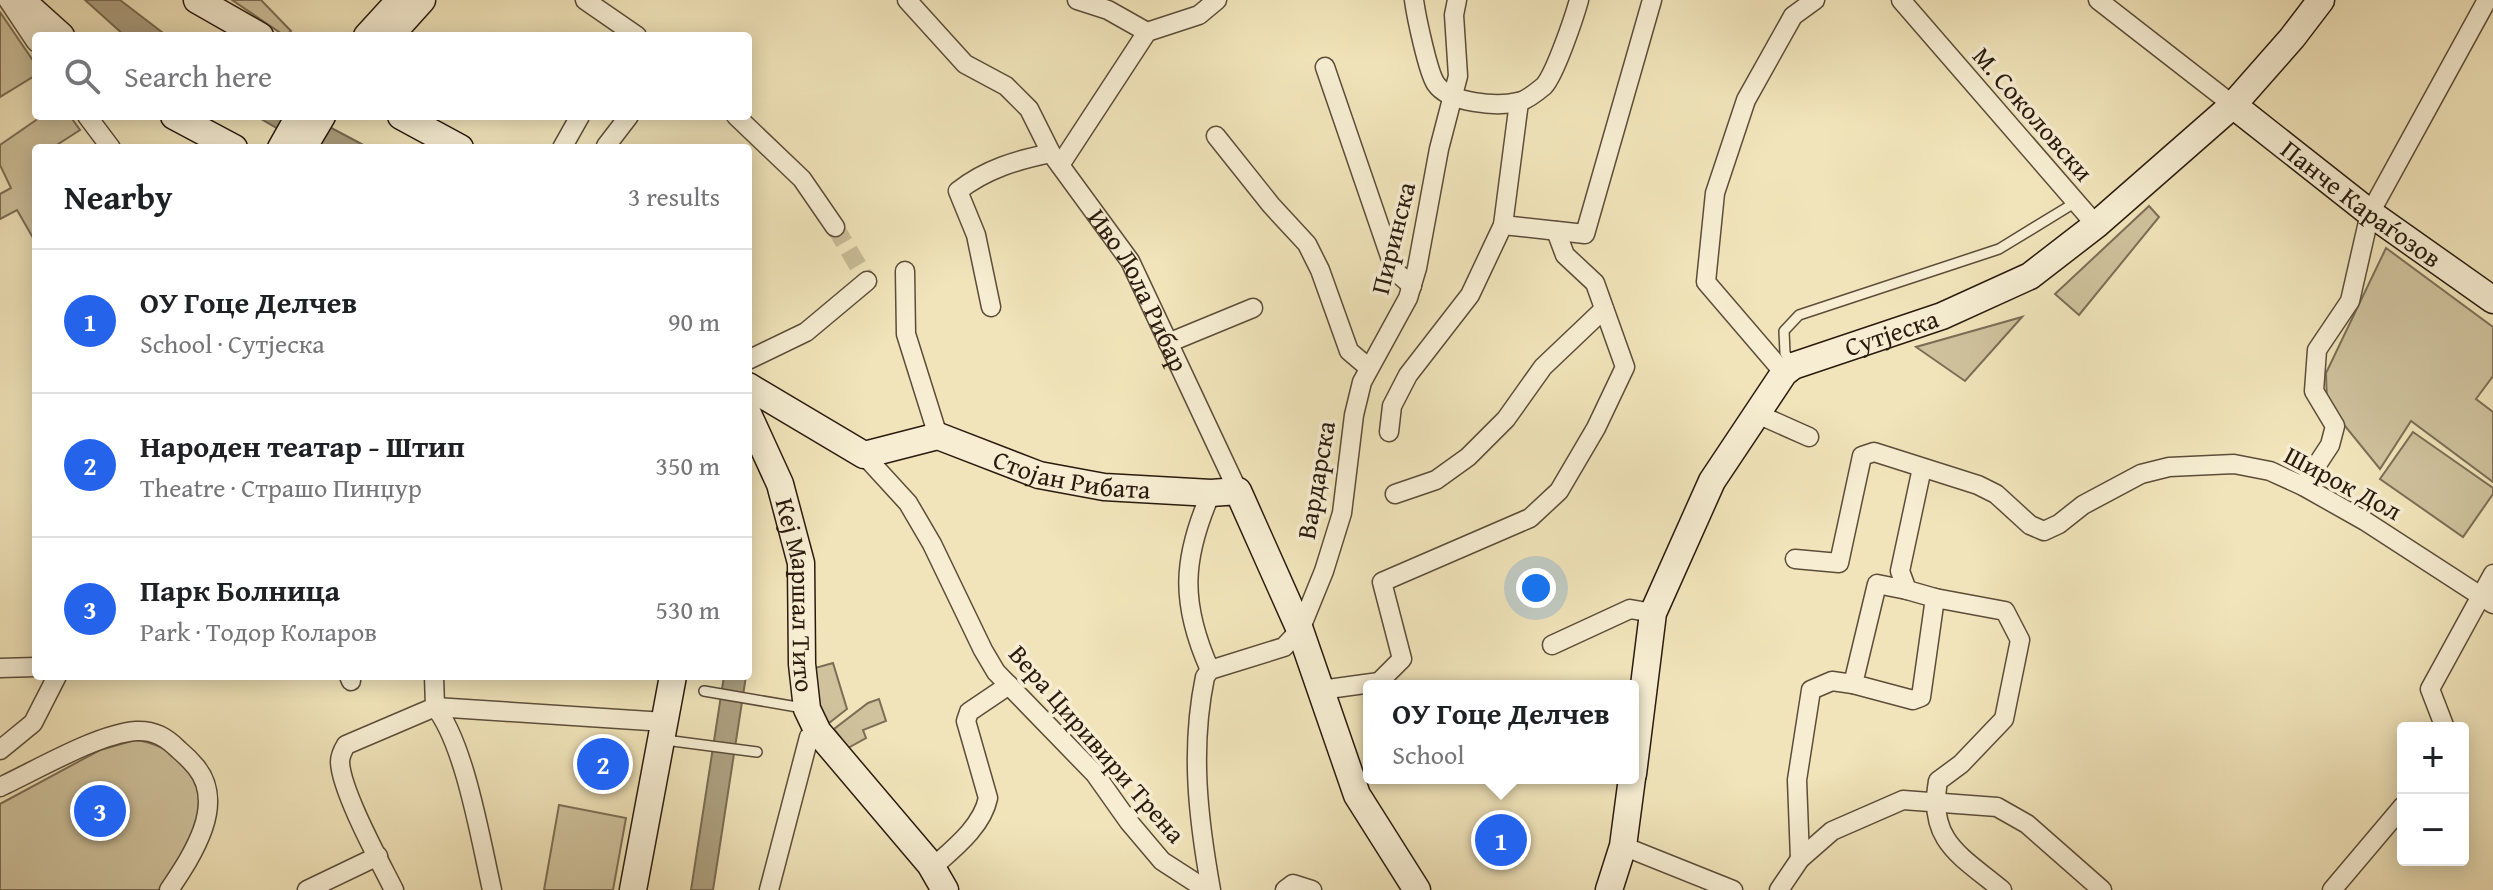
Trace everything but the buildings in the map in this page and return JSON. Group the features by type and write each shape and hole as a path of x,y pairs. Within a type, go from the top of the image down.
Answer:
{"street":[{"path":"8,0 32,36"},
{"path":"21,0 57,32"},
{"path":"197,0 253,32"},
{"path":"371,32 400,0"},
{"path":"394,32 422,0"},
{"path":"586,0 631,32"},
{"name":"Иво Лола Рибар","path":"907,0 965,64 1006,86 1029,109 1056,159 1130,261 1300,630"},
{"path":"1077,0 1108,10 1147,32"},
{"path":"991,307 976,235 958,191 972,180 1013,160 1056,159 1147,32 1199,15 1217,0"},
{"path":"1414,0 1416,19 1436,84 1453,98 1483,103 1519,102 1545,85 1573,23 1579,0"},
{"name":"Пиринска","path":"1366,375 1393,329 1412,286 1439,149 1458,76 1454,15 1457,0"},
{"path":"1503,225 1585,234 1652,0"},
{"path":"1639,727 1653,613 1712,481 1755,413 1788,369 1706,282 1715,193 1746,100 1793,16 1815,0"},
{"name":"М. Соколовски","path":"1901,0 2096,225"},
{"path":"2098,0 2233,105"},
{"name":"Сутјеска","path":"1788,369 1942,316 2030,276 2096,225 2233,105 2321,0"},
{"path":"2303,486 2330,445 2335,426 2314,391 2317,350 2350,301 2370,213 2487,0"},
{"path":"1325,67 1395,271 1412,286"},
{"path":"1389,432 1392,406 1408,375 1470,295 1503,225 1519,102"},
{"name":"Панче Караѓозов","path":"2233,105 2370,213 2493,300"},
{"path":"90,120 108,144"},
{"path":"182,120 226,144"},
{"path":"283,144 297,120"},
{"path":"305,144 320,120"},
{"path":"408,120 453,144"},
{"path":"564,144 578,120"},
{"path":"608,144 626,120"},
{"path":"740,120 802,179 835,227"},
{"path":"1216,136 1271,205 1307,244 1320,270 1349,351 1366,375"},
{"path":"1381,680 1402,659 1382,582 1530,518 1559,491 1596,428 1625,367 1595,283 1565,255 1556,231"},
{"path":"756,410 864,455 938,436 906,334 905,271"},
{"path":"752,358 806,332 867,281"},
{"path":"1168,343 1253,308"},
{"path":"1395,494 1436,480 1468,457 1506,419 1543,367 1604,309"},
{"name":"Вардарска","path":"1300,630 1324,571 1342,513 1354,415 1366,375"},
{"name":"Кеј Маршал Тито","path":"756,410 801,563 801,717"},
{"path":"1755,413 1809,437"},
{"name":"Стојан Рибата","path":"938,436 1039,475 1104,487 1211,493 1238,491"},
{"name":"Широк Дол","path":"1795,559 1839,563 1862,456 1874,452 1978,485 1996,494 2030,525 2044,531 2113,487 2141,474 2169,467 2234,464 2270,471 2303,486 2365,521 2487,601"},
{"name":"Вера Циривири Трена","path":"864,455 908,503 996,672 1095,774 1162,861 1209,890"},
{"path":"1907,590 1900,571 1922,468"},
{"path":"1209,890 1199,822 1195,754 1203,689 1210,670 1197,640 1187,588 1194,532 1211,493"},
{"path":"2443,722 2430,689 2487,601 2493,574"},
{"path":"1853,684 1877,584 2005,611 2020,640 2004,719 1961,764 1938,781 1934,802 1940,834 2002,890"},
{"path":"1800,859 1797,780 1811,690 1832,681 1913,700 1921,697 1935,598"},
{"path":"1552,645 1630,609 1653,613"},
{"path":"1210,670 1284,647 1300,630 1357,795 1417,890"},
{"path":"0,668 32,667"},
{"path":"0,750 33,723 55,680"},
{"path":"434,680 435,707 447,721 471,796 492,890"},
{"path":"633,890 671,735 673,680"},
{"path":"1321,690 1363,684"},
{"path":"801,717 923,870 937,883 964,838 986,810 988,798 966,721 969,712 1009,685"},
{"path":"394,890 347,786 340,764 346,745 435,707 671,735"},
{"path":"769,890 801,717"},
{"path":"0,787 97,742 134,731 155,731 198,769 208,795 205,827 187,864 169,890"},
{"path":"1609,890 1623,846 1632,784"},
{"path":"1779,890 1800,859 1832,831 1903,800 1997,807 2027,824 2102,890"},
{"path":"2332,890 2397,813"},
{"path":"1623,846 1733,890"},
{"path":"307,890 378,856"},
{"path":"1285,890 1293,884 1312,890"}],"lane":[{"path":"1788,369 1784,331 1799,315 1999,249 2076,202"},
{"path":"704,691 801,717"},
{"path":"671,735 757,752"}],"shaded area":[{"path":"85,0 120,0 162,32 121,32"},
{"path":"232,0 261,0 291,31 279,32"},
{"path":"0,12 32,59 32,77 0,97"},
{"path":"36,120 73,120 80,130 58,144 32,144 32,236 17,210 0,219 0,194 11,188 0,165 0,145"},
{"path":"263,120 316,120 362,144 304,144"},
{"path":"2149,206 2159,217 2079,315 2055,294"},
{"path":"2386,248 2493,327 2493,376 2476,399 2493,412 2493,482 2411,421 2380,469 2327,404 2326,373"},
{"path":"2022,317 1965,381 1916,347"},
{"path":"2413,432 2493,488 2493,494 2463,537 2380,479"},
{"path":"833,663 847,709 829,723 818,697 815,668"},
{"path":"723,680 745,680 713,890 691,890"},
{"path":"879,699 886,721 863,730 866,738 848,748 834,729 868,703"},
{"path":"135,740 162,748 175,756 186,765 200,790 202,804 197,829 161,890 0,890 0,804 100,750"},
{"path":"559,805 626,818 613,890 544,890"}],"tunnel":[{"path":"835,227 867,281"}],"place":[{"name":"Народен театар - Штип","path":"603,764"},
{"name":"Парк Болница","path":"100,811"},
{"name":"ОУ Гоце Делчев","path":"1501,840"}]}
